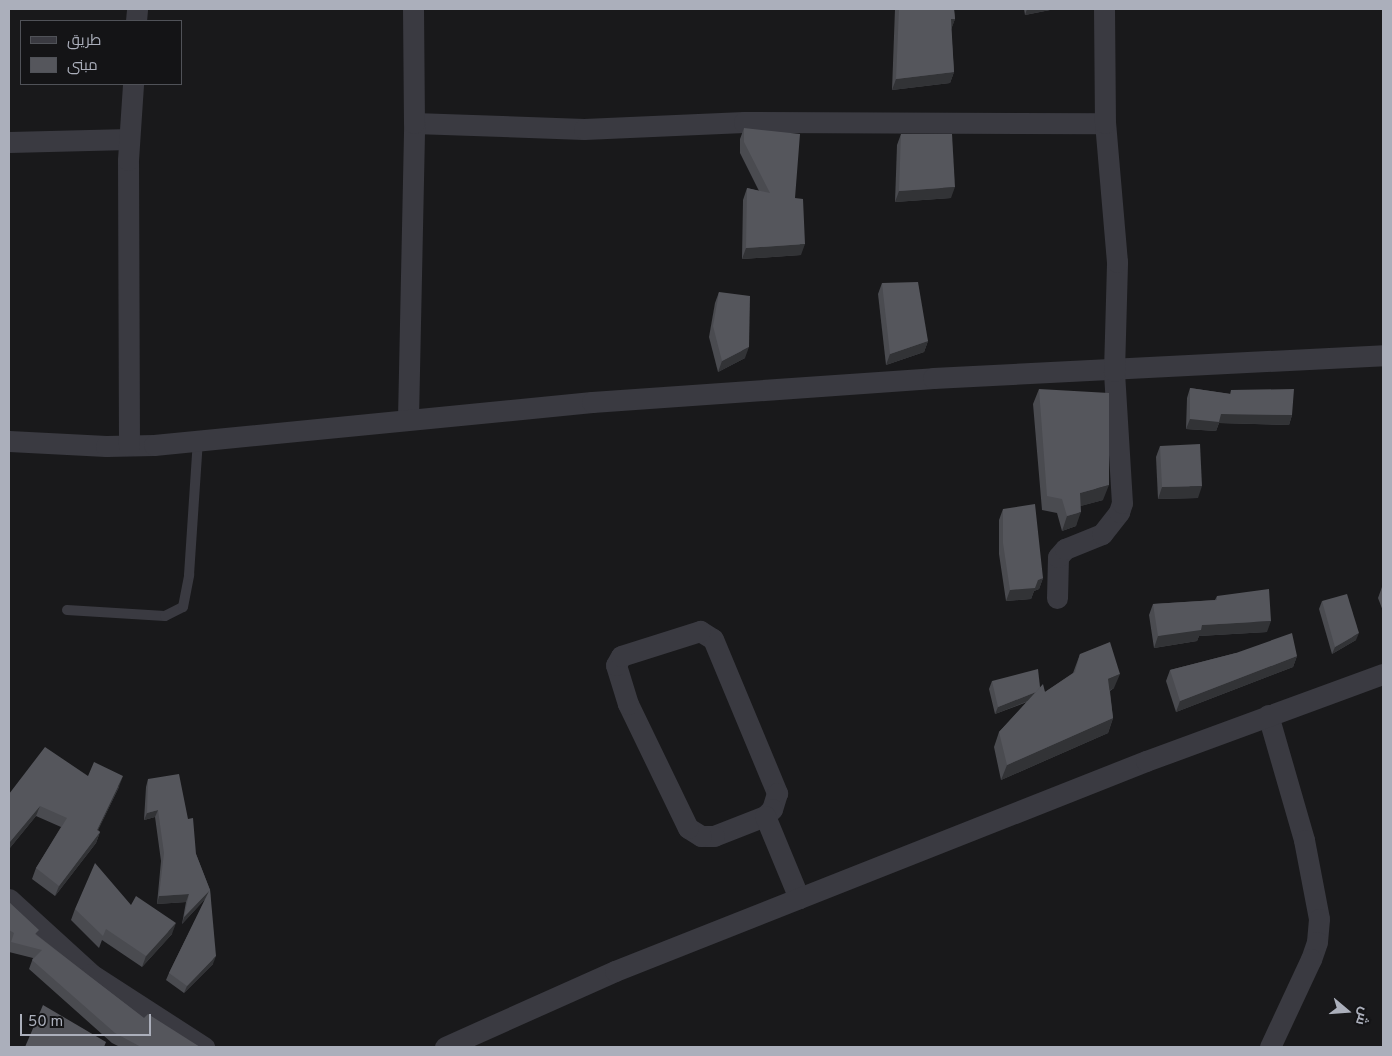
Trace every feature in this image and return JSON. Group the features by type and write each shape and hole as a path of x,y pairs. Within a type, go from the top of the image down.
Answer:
{"street":[{"path":"408,418 414,123 413,9"},
{"path":"1057,598 1058,557 1065,549 1102,534 1119,512 1122,503 1114,371 1117,262 1105,123 1104,9"},
{"path":"129,445 129,139 133,85"},
{"path":"414,123 584,129 744,122 1105,123"},
{"path":"9,142 129,139"},
{"path":"9,441 129,445 198,441 408,418 933,378 1114,371 1383,355"},
{"path":"700,631 713,639 777,793 772,809 765,816 714,836 701,836 690,832 622,689 616,665 621,656 700,631"},
{"path":"446,1047 615,971 1268,715 1383,674"},
{"path":"1268,715 1304,840 1319,918 1317,942 1311,959 1270,1047"},
{"path":"765,816 799,898"},
{"path":"9,899 92,974 204,1047"}],"lane":[{"path":"67,610 165,616 183,607 189,575 198,441"}],"building":[{"path":"899,9 954,9 955,19 951,19 954,72 896,79"},
{"path":"744,128 800,134 795,198 803,199 805,244 746,248 747,188 770,193 744,142"},
{"path":"901,134 952,134 955,187 899,191"},
{"path":"918,282 928,341 890,354 882,283"},
{"path":"719,292 750,296 749,347 722,361 713,326"},
{"path":"1190,388 1231,394 1231,390 1294,389 1292,415 1221,414 1219,422 1190,419"},
{"path":"1039,389 1109,393 1109,485 1080,493 1081,512 1067,516 1062,499 1047,496"},
{"path":"1200,444 1202,486 1162,487 1160,446"},
{"path":"1035,504 1043,578 1038,580 1035,588 1010,590 1003,543 1003,509"},
{"path":"1269,589 1271,621 1202,625 1201,630 1158,636 1153,604 1217,600 1217,596"},
{"path":"1347,594 1359,633 1335,647 1322,601"},
{"path":"1292,633 1297,656 1180,701 1170,670 1236,653"},
{"path":"1110,642 1120,674 1108,679 1113,718 1007,765 999,732 1043,684 1045,692 1075,672 1080,654"},
{"path":"1038,669 1040,687 1036,692 998,707 992,681"},
{"path":"45,747 88,776 94,762 123,776 97,830 100,832 59,886 36,868 67,818 40,806 9,843 9,794"},
{"path":"179,774 188,819 193,818 196,854 210,890 184,917 189,894 159,896 164,853 158,810 147,813 148,779"},
{"path":"95,863 131,905 136,896 176,923 146,956 106,929 103,936 75,909"},
{"path":"210,889 216,956 187,986 169,973"},
{"path":"9,902 39,930 35,934 144,1018 148,1014 200,1047 141,1047 115,1033 32,960 42,950 11,942 14,933 9,930"},
{"path":"43,1005 106,1042 104,1047 25,1047"}]}
